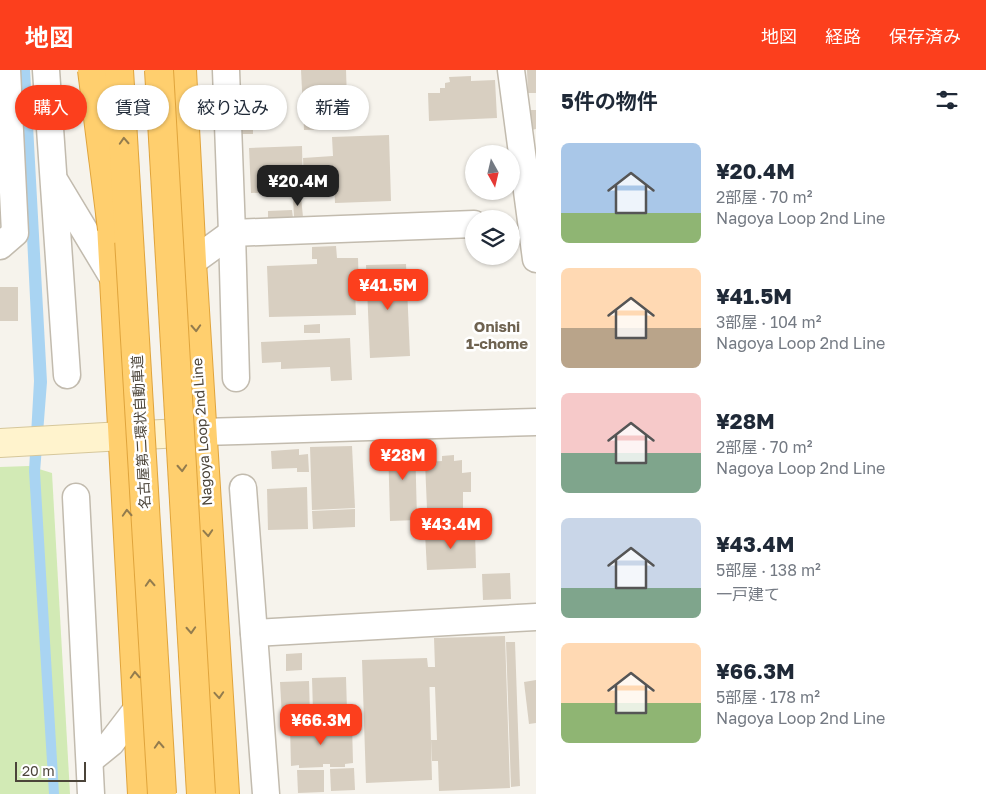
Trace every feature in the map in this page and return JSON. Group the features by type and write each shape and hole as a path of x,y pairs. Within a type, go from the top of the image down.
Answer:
{"highway":[{"path":"92,70 145,491"},
{"path":"101,70 115,281 142,794"},
{"name":"名古屋第二環状自動車道","path":"119,70 162,794"},
{"path":"159,70 201,794"},
{"path":"176,70 177,390"},
{"name":"Nagoya Loop 2nd Line","path":"182,70 225,794"}],"street":[{"path":"0,246 15,233 7,70"},
{"path":"46,70 67,375"},
{"path":"226,70 236,378"},
{"path":"511,70 526,222 536,259"},
{"path":"53,180 115,281"},
{"path":"192,262 232,233 465,224"},
{"path":"12,443 202,432 536,422"},
{"path":"243,488 266,794"},
{"path":"76,497 92,794"},
{"path":"254,633 536,617"},
{"path":"90,760 111,743 137,709"}],"green space":[{"path":"29,466 52,473 70,794 0,794 0,467"}],"water":[{"path":"19,70 30,70 31,85 20,85"},
{"path":"22,130 33,130 47,382 40,472 59,794 49,794 29,471 34,381"}],"building":[{"path":"301,70 346,70 347,85 302,85"},
{"path":"527,70 536,70 536,93 528,93"},
{"path":"471,76 471,81 495,80 497,118 429,121 428,93 440,93 440,88 445,88 445,83 450,82 449,77"},
{"path":"530,110 536,110 536,129 531,130"},
{"path":"242,130 253,130 253,134 242,134"},
{"path":"389,135 391,201 335,203 334,183 304,184 303,158 333,156 332,137"},
{"path":"302,146 303,191 251,193 249,148"},
{"path":"301,197 303,217 294,217 293,198"},
{"path":"292,210 293,218 268,219 268,211"},
{"path":"336,246 337,258 358,258 359,290 355,290 356,315 269,317 267,266 317,264 317,259 312,259 312,247"},
{"path":"406,264 410,356 370,358 366,265"},
{"path":"0,287 18,287 18,321 0,321"},
{"path":"320,324 320,333 304,333 304,325"},
{"path":"350,338 352,380 331,381 330,367 281,369 281,362 262,363 261,342"},
{"path":"415,441 417,520 390,521 388,442"},
{"path":"352,446 355,508 312,510 310,447"},
{"path":"299,449 299,455 308,454 309,472 297,472 297,468 272,469 271,451"},
{"path":"454,455 454,461 462,460 462,473 471,472 471,492 463,492 463,508 427,509 425,462 442,461 442,456"},
{"path":"307,487 308,529 268,530 267,489"},
{"path":"355,509 355,527 313,529 312,511"},
{"path":"475,530 476,568 427,570 425,533"},
{"path":"510,573 511,599 483,600 482,574"},
{"path":"505,636 510,788 439,791 438,761 432,761 431,740 437,740 435,687 429,687 432,780 366,783 362,660 427,658 428,667 435,667 434,638"},
{"path":"506,642 515,642 520,786 511,787"},
{"path":"302,653 302,670 286,671 286,654"},
{"path":"346,677 347,711 343,711 343,718 324,718 324,712 313,712 312,678"},
{"path":"536,680 536,723 529,724 524,682"},
{"path":"309,681 310,717 282,718 280,682"},
{"path":"352,724 353,763 345,764 345,767 330,767 330,764 323,764 323,767 299,768 299,765 291,766 290,726"},
{"path":"354,768 355,790 331,791 330,769"},
{"path":"297,770 324,770 324,792 298,793"}],"district":[{"name":"Onishi 1-chome","path":"497,336"}]}
